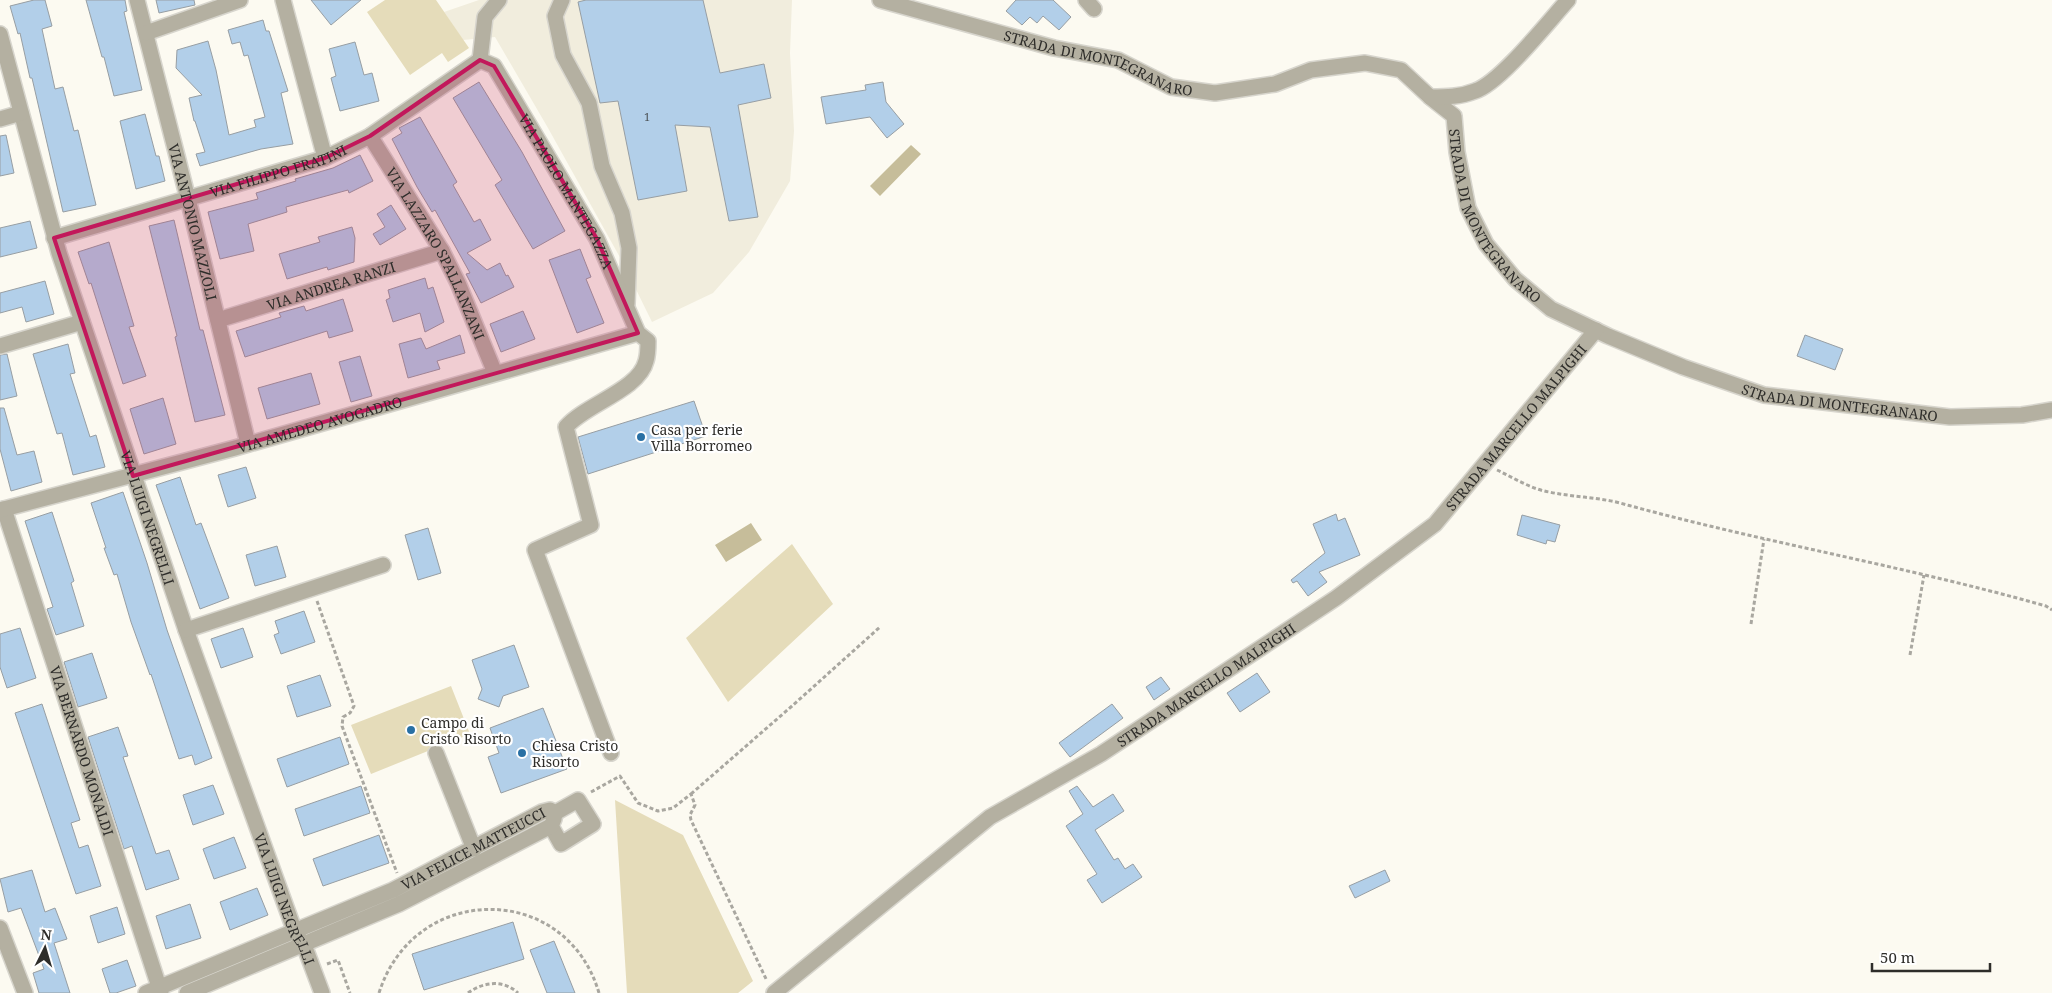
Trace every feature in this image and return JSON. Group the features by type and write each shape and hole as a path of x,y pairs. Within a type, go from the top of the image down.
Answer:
{"street":[{"name":"VIA ANTONIO MAZZOLI","path":"137,0 248,444"},
{"path":"146,33 240,0"},
{"path":"283,0 325,158"},
{"path":"480,60 486,17 499,0"},
{"path":"562,0 555,16 563,56 589,103 602,166 623,222 629,248 627,307"},
{"name":"STRADA DI MONTEGRANARO","path":"880,0 1054,48 1118,60 1171,87 1215,92 1276,84 1311,70 1365,63 1401,70 1454,116 1457,152 1468,208 1486,244 1515,280 1551,309 1683,367 1764,395 1950,417 2022,415 2052,410"},
{"path":"1430,97 1455,97 1477,91 1499,76 1568,0"},
{"name":"VIA LUIGI NEGRELLI","path":"0,34 54,238 133,476 186,630 295,932 304,944 322,993"},
{"name":"VIA FILIPPO FRATINI","path":"54,238 325,158 370,136 480,60"},
{"name":"VIA PAOLO MANTEGAZZA","path":"480,60 494,66 597,239 638,333 648,341 646,363 630,384 575,417 566,427 591,525 535,550 611,753"},
{"path":"0,119 21,113"},
{"name":"VIA LAZZARO SPALLANZANI","path":"370,136 442,251 458,283 495,373"},
{"name":"VIA ANDREA RANZI","path":"218,320 442,251"},
{"path":"0,346 82,322"},
{"name":"STRADA MARCELLO MALPIGHI","path":"771,989 990,817 1101,754 1344,593 1436,524 1596,330"},
{"name":"VIA AMEDEO AVOGADRO","path":"2,509 133,476 638,333"},
{"name":"VIA BERNARDO MONALDI","path":"2,509 156,991"},
{"path":"186,630 383,565"},
{"path":"436,753 474,849"},
{"path":"578,800 593,824 561,844 549,817 578,800"},
{"name":"VIA FELICE MATTEUCCI","path":"156,991 402,886 474,849 549,817"},
{"name":"VIA FELICE MATTEUCCI","path":"187,993 400,904 549,817"},
{"path":"0,928 25,993"}],"path":[{"path":"1486,464 1535,488 1550,492 1608,500 1680,520 1990,590 2046,606 2052,610"},
{"path":"1751,624 1764,539"},
{"path":"1910,655 1924,575"},
{"path":"313,588 354,706 350,713 343,717 342,726 402,886"},
{"path":"578,800 620,776 638,803 658,811 673,808 792,706 880,627"},
{"path":"691,794 696,805 690,815 691,820 771,989"},
{"path":"379,993 384,978 395,958 409,941 427,927 447,917 468,910 490,908 513,911 534,918 554,929 571,943 585,961 595,980 599,993"},
{"path":"324,965 338,960 350,993"},
{"path":"468,993 479,986 492,983 504,985 518,993"}],"highlighted area":[{"path":"480,60 494,66 597,239 638,333 133,476 54,238 325,158 370,136"}],"shaded area":[{"path":"385,0 436,0 469,48 448,62 442,53 410,75 367,12"},
{"path":"479,0 792,0 790,53 794,131 790,181 749,252 713,293 652,322 622,261 495,37 463,40 444,12"},
{"path":"911,145 921,154 880,196 870,186"},
{"path":"751,523 762,540 726,562 715,545"},
{"path":"792,544 833,604 728,702 686,638"},
{"name":"Campo di Cristo Risorto","path":"451,686 470,734 371,774 351,725"},
{"path":"615,800 683,835 753,981 738,993 627,993"}],"building":[{"path":"34,0 45,0 52,26 42,29 55,89 63,87 74,131 78,130 96,205 63,212 32,78 30,78 20,33 18,34 10,6"},
{"path":"86,0 125,0 127,11 124,12 142,90 114,96"},
{"path":"156,0 194,0 195,5 159,13"},
{"path":"311,0 361,0 331,25"},
{"path":"586,0 703,0 720,73 764,64 771,98 738,105 758,217 729,221 710,127 675,125 687,191 638,200 618,101 600,103 578,2"},
{"path":"1016,0 1053,0 1071,17 1059,30 1043,16 1037,23 1030,17 1022,25 1006,11"},
{"path":"263,20 266,31 269,31 288,91 281,93 293,144 261,149 200,166 196,154 205,152 194,121 189,98 202,95 176,68 177,50 208,41 229,135 256,127 254,120 265,117 248,55 244,56 240,42 232,44 228,30"},
{"path":"355,42 364,75 372,73 379,101 340,111 331,78 336,76 329,49"},
{"path":"479,82 522,152 565,231 533,249 495,185 502,180 453,98"},
{"path":"883,82 886,102 904,124 887,138 870,117 826,124 821,97 866,90 865,85"},
{"path":"145,114 165,181 136,189 120,121"},
{"path":"420,117 457,182 453,185 474,222 480,219 491,240 467,253 487,270 500,263 514,287 481,303 466,274 470,273 435,210 432,212 417,187 392,139 402,133 399,128"},
{"path":"6,135 14,173 0,176 0,136"},
{"path":"360,155 373,181 349,193 348,190 286,207 287,212 248,224 254,251 220,259 208,212 258,199 256,193 333,168"},
{"path":"391,205 406,229 380,245 373,234 385,227 377,214"},
{"path":"174,220 200,330 203,330 225,415 195,422 175,337 177,336 149,226"},
{"path":"30,221 37,248 0,257 0,228"},
{"path":"352,227 355,238 354,262 328,270 327,267 287,279 279,254 320,242 318,237"},
{"path":"109,242 134,326 129,327 146,376 123,384 91,283 89,284 78,252"},
{"path":"580,249 591,277 586,279 604,323 577,333 549,260"},
{"path":"425,278 428,289 433,287 444,322 425,332 420,313 393,322 386,300 390,298 388,290"},
{"path":"45,281 54,314 26,322 22,307 0,313 0,293"},
{"path":"343,299 353,331 329,338 327,331 245,357 236,331 281,317 279,313 304,306 306,311"},
{"path":"523,311 535,339 501,352 490,324"},
{"path":"460,335 465,353 437,361 440,369 408,378 399,344 421,338 426,349"},
{"path":"1805,335 1843,349 1835,370 1797,356"},
{"path":"68,344 75,373 70,374 90,437 96,435 105,467 73,475 62,433 57,434 33,354"},
{"path":"7,354 17,396 0,400 0,355"},
{"path":"360,356 372,396 351,402 339,362"},
{"path":"311,373 320,404 267,419 258,388"},
{"path":"163,398 176,444 144,454 130,409"},
{"name":"Casa per ferie Villa Borromeo","path":"694,401 706,436 588,474 578,437"},
{"path":"0,408 4,408 17,455 34,451 42,482 11,491 0,449"},
{"path":"246,467 256,498 228,507 218,475"},
{"path":"180,477 196,525 201,523 229,598 200,609 156,485"},
{"path":"123,492 167,630 212,758 195,765 192,755 179,759 151,674 131,622 117,574 114,575 104,548 106,548 91,503"},
{"path":"52,512 74,581 71,583 84,626 56,635 47,609 53,607 25,521"},
{"path":"1336,514 1338,521 1345,518 1360,555 1319,572 1327,582 1308,596 1297,581 1293,583 1291,580 1325,553 1313,524"},
{"path":"1522,515 1560,525 1555,542 1547,540 1546,544 1517,535"},
{"path":"428,528 441,573 418,580 405,535"},
{"path":"277,546 286,577 255,586 246,555"},
{"path":"304,611 315,642 281,654 274,635 279,633 275,621"},
{"path":"20,628 36,678 7,688 0,667 0,634"},
{"path":"243,628 253,657 221,668 211,639"},
{"path":"514,645 529,687 503,696 499,707 478,699 482,689 472,660"},
{"path":"92,653 107,698 78,707 64,662"},
{"path":"1257,673 1270,692 1240,712 1227,693"},
{"path":"320,675 331,706 297,717 287,686"},
{"path":"1161,677 1170,689 1154,700 1146,687"},
{"path":"42,704 80,820 71,823 79,848 88,845 101,886 76,894 15,713"},
{"path":"1112,704 1123,718 1070,757 1059,743"},
{"path":"543,708 567,769 501,793 488,757 499,753 490,728"},
{"path":"118,727 128,756 123,757 156,854 169,850 179,879 146,890 132,846 124,849 88,737"},
{"path":"340,737 349,764 287,787 277,759"},
{"path":"213,785 224,814 193,825 183,795"},
{"path":"361,786 370,813 304,836 295,809"},
{"path":"1077,786 1093,807 1113,794 1124,811 1095,830 1114,860 1118,858 1125,869 1133,864 1142,877 1102,903 1087,880 1097,874 1066,826 1083,814 1069,791"},
{"path":"379,835 389,863 323,886 313,859"},
{"path":"234,837 246,868 214,879 203,849"},
{"path":"32,870 45,912 55,908 67,939 54,943 70,993 39,993 33,973 44,969 21,908 8,912 0,879"},
{"path":"1385,870 1390,881 1355,898 1349,886"},
{"path":"257,888 268,915 230,930 220,902"},
{"path":"190,904 201,938 166,949 156,916"},
{"path":"117,907 125,934 98,943 90,916"},
{"path":"513,922 524,959 424,990 412,954"},
{"path":"554,941 575,993 547,993 530,950"},
{"path":"127,960 136,986 116,993 110,993 102,969"}],"place":[{"name":"Casa per ferie Villa Borromeo","path":"641,437"},
{"name":"Campo di Cristo Risorto","path":"411,730"},
{"name":"Chiesa Cristo Risorto","path":"522,753"}]}
